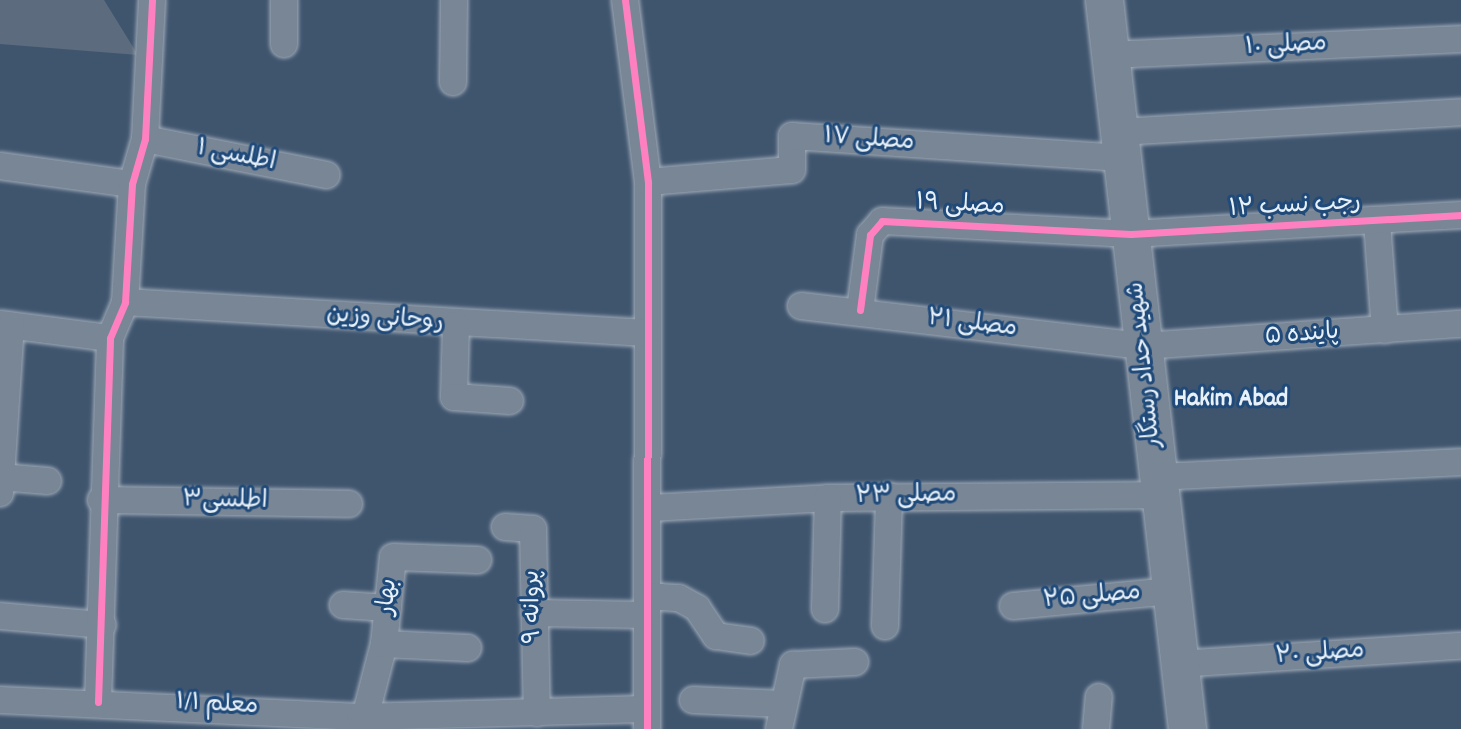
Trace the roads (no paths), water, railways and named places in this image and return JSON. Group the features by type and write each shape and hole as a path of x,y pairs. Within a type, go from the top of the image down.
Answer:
{"main road":[{"name":"شهید حداد رستگار","path":"1104,0 1187,729"}],"street":[{"path":"98,702 103,625 100,500 110,338 125,302 132,184 145,139 152,0"},
{"path":"284,0 284,44"},
{"path":"453,82 454,0"},
{"path":"625,0 648,182 644,448 651,464 651,508 645,719"},
{"name":"مصلی ۱۰","path":"1111,55 1461,38"},
{"path":"1121,145 1461,112"},
{"name":"مصلی ۱۷","path":"648,182 792,170 792,136 1121,145"},
{"name":"اطلسی ۱","path":"145,139 326,175"},
{"path":"0,166 132,184"},
{"name":"رجب نسب ۱۲","path":"1131,234 1377,222 1461,215"},
{"name":"مصلی ۱۹","path":"860,310 870,235 882,221 1131,234"},
{"path":"1377,222 1385,330"},
{"name":"روحانی وزین","path":"125,302 456,325 646,333"},
{"name":"مصلی ۲۱","path":"801,306 860,310 1143,346"},
{"name":"پاینده ۵","path":"1143,346 1461,324"},
{"path":"48,481 0,482 6,325 110,338"},
{"path":"456,325 453,397 510,401"},
{"name":"مصلی ۲۳","path":"651,508 828,498 1159,486 1461,462"},
{"path":"885,626 889,496"},
{"path":"825,609 828,498"},
{"name":"اطلسی۳","path":"100,500 349,504"},
{"name":"پروانه ۹","path":"505,527 533,529 537,713"},
{"name":"بهار","path":"361,723 384,644 393,557 478,560"},
{"name":"مصلی ۲۵","path":"1013,606 1171,591"},
{"path":"534,612 647,605 679,598 697,608 716,636 751,641"},
{"path":"343,606 388,608"},
{"path":"0,616 103,625"},
{"path":"384,644 468,648"},
{"name":"مصلی ۲۰","path":"1180,664 1461,646"},
{"path":"693,700 730,717 781,717 793,664 855,662"},
{"path":"1096,729 1099,697"},
{"name":"معلم ۱/۱","path":"0,700 98,702 361,723 537,713 645,719"}],"district":[{"name":"Hakim Abad","path":"1231,400"}]}
